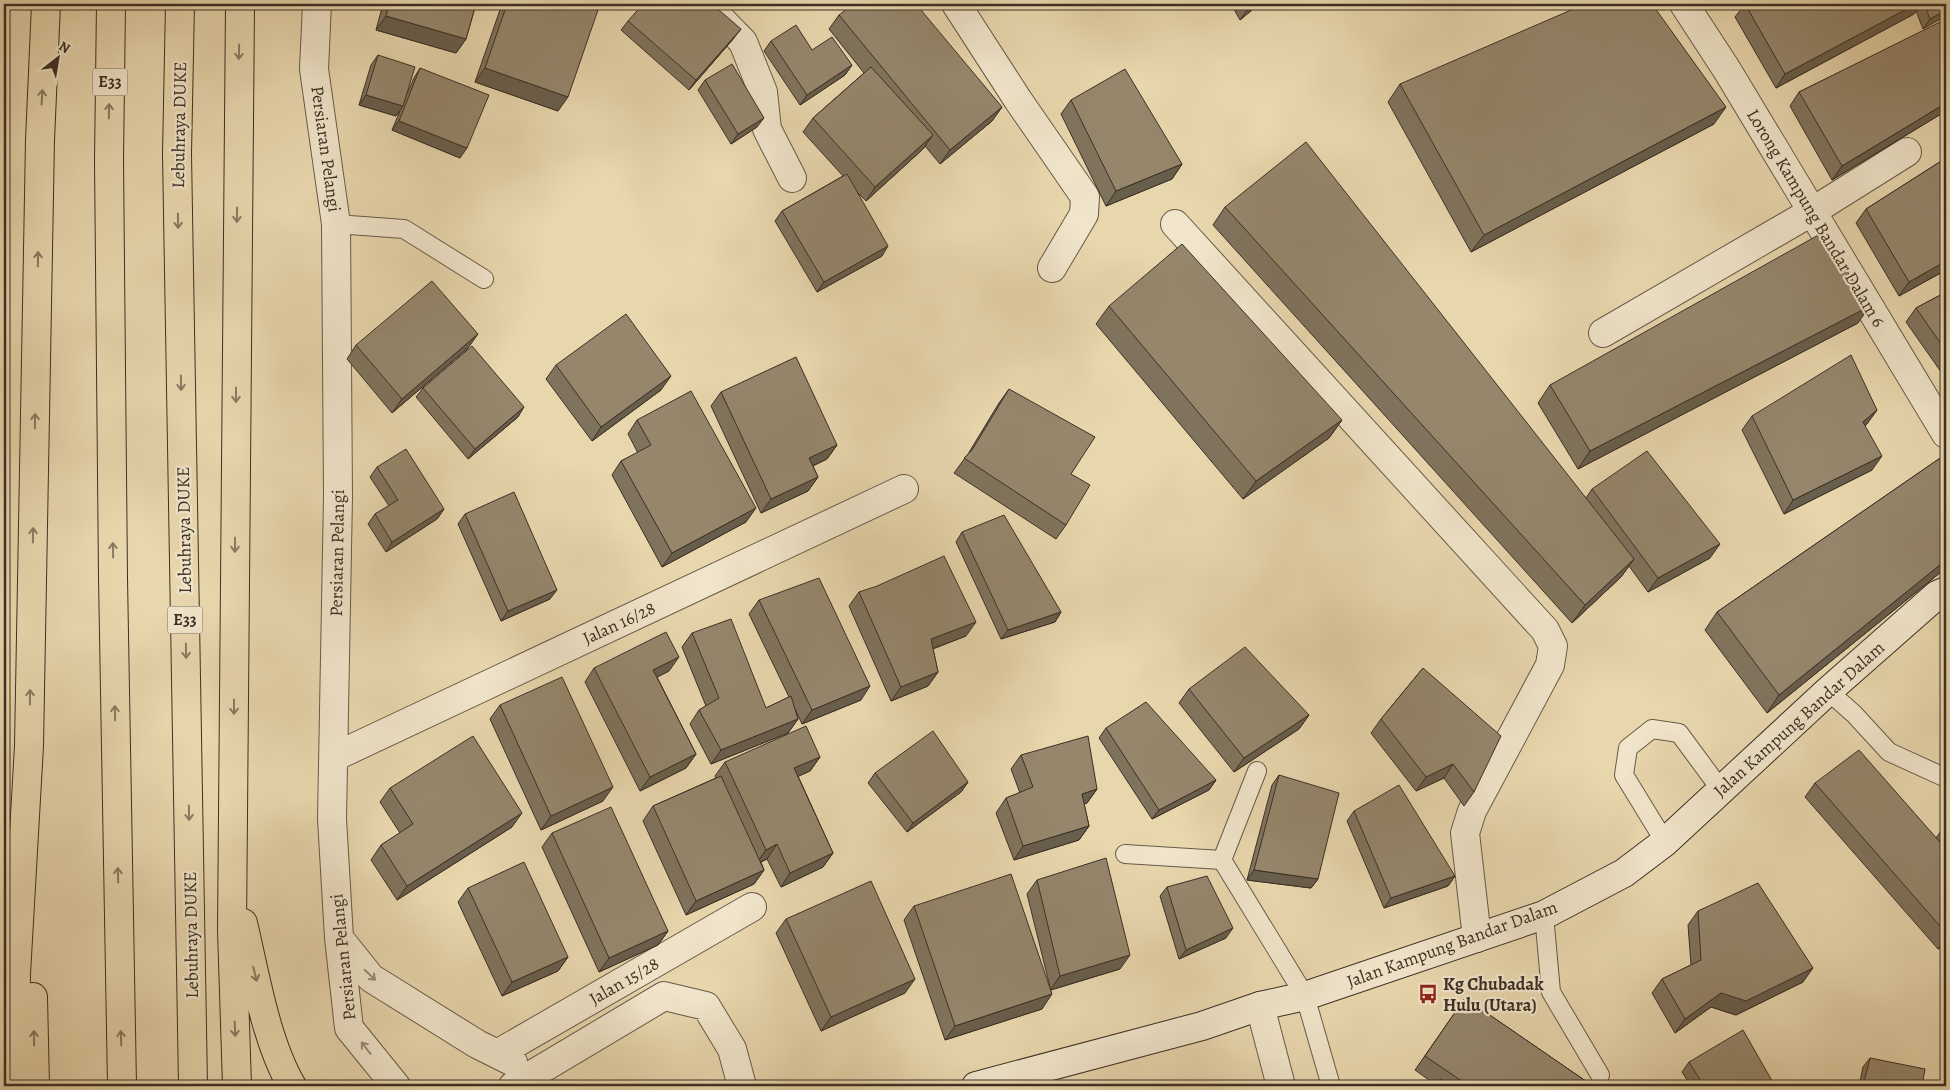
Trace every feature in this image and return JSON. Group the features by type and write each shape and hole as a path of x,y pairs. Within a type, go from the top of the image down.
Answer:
{"highway":[{"path":"35,1086 29,746 40,140 46,4"},
{"name":"E33","path":"112,4 108,160 113,598 122,1086"},
{"name":"Lebuhraya DUKE","path":"180,4 177,154 193,1086"},
{"path":"237,1086 232,930 240,4"},
{"path":"14,1086 16,974 29,746"},
{"path":"233,875 271,1036 292,1086"}],"street":[{"name":"Persiaran Pelangi","path":"317,4 314,69 336,224 338,496 332,819 339,938 349,1028 396,1086"},
{"path":"706,4 743,42 763,92 767,129 792,178"},
{"path":"956,4 1018,100 1085,197 1084,214 1052,268"},
{"name":"Lorong Kampung Bandar Dalam 6","path":"1684,4 1812,211 1946,434"},
{"path":"1603,334 1812,211 1907,152"},
{"path":"1175,224 1545,630 1553,646 1550,665 1472,811 1465,833 1477,938"},
{"name":"Jalan 16/28","path":"334,757 904,489"},
{"name":"Jalan Kampung Bandar Dalam","path":"971,1086 1202,1026 1260,1006 1304,996 1544,915 1624,873 1665,842 1828,691 1937,595 1946,591"},
{"name":"Jalan 15/28","path":"497,1054 752,907"},
{"path":"339,938 371,978 477,1044 497,1054 524,1079 664,996 706,1006 732,1049 742,1086"},
{"path":"1260,1006 1280,1086"}],"lane":[{"path":"336,224 404,230 484,279"},
{"path":"1828,691 1854,714 1889,752 1946,778"},
{"path":"1665,842 1624,775 1628,748 1652,729 1679,733 1721,790"},
{"path":"1222,860 1257,771"},
{"path":"1125,854 1222,860"},
{"path":"1222,860 1304,996 1331,1086"},
{"path":"1544,915 1551,992 1600,1075"}],"building":[{"path":"389,4 476,4 466,39 386,16"},
{"path":"507,4 600,4 568,97 485,68"},
{"path":"643,4 712,4 741,29 696,80 628,21"},
{"path":"853,4 916,4 1002,107 950,150 839,15"},
{"path":"1585,4 1652,4 1726,107 1484,235 1400,84"},
{"path":"1745,4 1916,4 1785,74"},
{"path":"1924,4 1946,4 1946,10 1930,19"},
{"path":"1946,19 1946,103 1842,166 1799,92"},
{"path":"796,25 812,50 832,37 852,65 807,95 771,41"},
{"path":"378,55 415,67 403,106 366,95"},
{"path":"732,64 764,118 738,134 705,80"},
{"path":"871,67 933,135 875,187 813,118"},
{"path":"420,68 489,95 467,148 399,121"},
{"path":"1125,69 1182,164 1116,191 1071,100"},
{"path":"1306,142 1634,559 1585,605 1225,207"},
{"path":"1946,158 1946,261 1909,282 1866,209"},
{"path":"847,174 888,246 824,282 782,211"},
{"path":"1822,233 1870,306 1590,451 1550,385"},
{"path":"1182,244 1342,420 1256,481 1109,306"},
{"path":"432,281 478,334 402,399 356,345"},
{"path":"1946,292 1946,351 1916,308"},
{"path":"626,314 671,376 601,427 556,365"},
{"path":"472,346 524,407 475,449 423,388"},
{"path":"1851,355 1877,410 1863,422 1882,456 1793,500 1752,416"},
{"path":"796,357 837,445 809,458 818,477 771,499 721,392"},
{"path":"1009,389 1095,437 1071,474 1090,485 1066,525 964,458 972,450"},
{"path":"691,391 756,508 672,553 621,461 651,445 637,420"},
{"path":"406,449 444,509 392,542 375,514 398,500 377,467"},
{"path":"1647,451 1720,544 1658,578 1592,489"},
{"path":"1946,454 1946,560 1779,695 1717,612"},
{"path":"514,492 557,590 508,611 465,514"},
{"path":"1004,515 1061,612 1008,630 962,532"},
{"path":"944,556 976,622 931,639 938,672 901,687 859,592"},
{"path":"819,578 870,686 812,710 759,600"},
{"path":"731,619 766,708 791,696 798,719 721,750 699,710 719,698 692,633"},
{"path":"666,632 679,657 653,670 696,754 650,777 594,668"},
{"path":"1245,647 1309,715 1244,758 1189,689"},
{"path":"1423,668 1501,736 1474,792 1453,764 1426,777 1381,719"},
{"path":"562,677 613,787 551,816 500,705"},
{"path":"1146,702 1216,780 1159,810 1106,728"},
{"path":"806,726 820,757 794,768 833,853 790,873 777,844 766,850 725,762"},
{"path":"933,731 968,782 913,823 875,773"},
{"path":"473,736 522,813 407,886 381,845 413,824 390,788"},
{"path":"1088,736 1097,789 1082,794 1089,826 1023,846 1006,798 1033,787 1021,755"},
{"path":"1859,750 1946,849 1946,933 1815,783"},
{"path":"1279,775 1339,793 1318,879 1254,870"},
{"path":"721,776 764,870 696,901 653,806"},
{"path":"1399,785 1455,876 1391,898 1354,811"},
{"path":"611,807 668,931 609,958 552,833"},
{"path":"1106,858 1130,955 1060,976 1037,880"},
{"path":"524,862 568,957 512,982 468,888"},
{"path":"1011,874 1052,994 955,1026 914,906"},
{"path":"1207,876 1233,928 1186,950 1167,887"},
{"path":"871,881 915,979 831,1017 786,919"},
{"path":"1758,883 1813,968 1746,1001 1721,993 1685,1019 1662,979 1701,960 1698,911"},
{"path":"1465,998 1593,1086 1469,1086 1425,1056"},
{"path":"1743,1030 1775,1086 1704,1086 1689,1062"},
{"path":"1870,1058 1925,1069 1922,1086 1863,1086"},
{"path":"1946,1075 1946,1086 1941,1086"},
{"path":"1440,1079 1451,1086 1436,1086"}],"place":[{"name":"Kg Chubadak Hulu (Utara)","path":"1428,994"}]}
